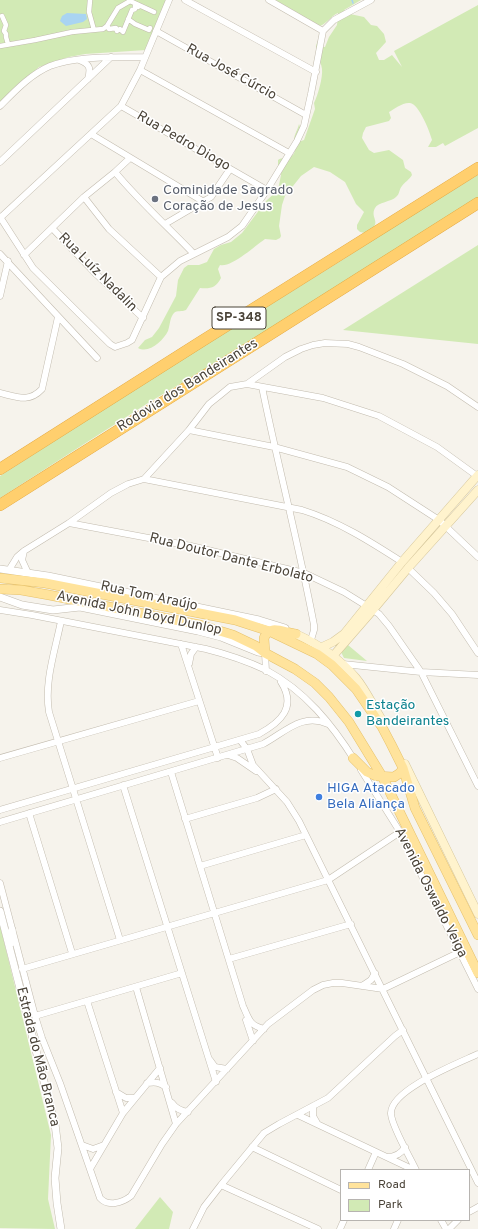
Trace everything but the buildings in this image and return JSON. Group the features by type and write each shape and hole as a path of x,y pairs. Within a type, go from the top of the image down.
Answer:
{"highway":[{"name":"SP-348","path":"0,469 478,168"},
{"name":"Rodovia dos Bandeirantes","path":"0,505 478,203"}],"main road":[{"path":"333,656 373,610 439,520 478,476"},
{"path":"322,647 338,639 365,606 446,525 478,490"},
{"name":"Avenida John Boyd Dunlop","path":"0,578 45,583 235,620 269,631 317,654 332,665 356,689 378,718 399,755 415,808 478,935"},
{"name":"Avenida John Boyd Dunlop","path":"0,589 21,590 50,595 200,625 233,635 256,646 265,653 295,669 315,683 329,697 349,722 382,776 478,973"},
{"path":"265,653 264,638 269,631 276,629 296,634 311,640 343,664 357,679 378,718"},
{"path":"399,755 477,910"},
{"path":"353,758 372,775 394,777 400,773 403,768"}],"street":[{"path":"90,0 89,12 94,30"},
{"path":"169,0 153,29 140,70 120,106 0,218 24,255 43,278 110,344 115,346 121,346 132,340 161,277 180,261 222,240 242,226 267,190 304,126 323,31 334,20 371,0"},
{"path":"185,0 316,72"},
{"path":"269,0 323,31"},
{"path":"0,46 72,32 98,30 107,26 118,8 130,1 154,12"},
{"path":"107,26 109,29 116,28 117,30 120,29 123,32 132,10 135,9 135,6 138,7 139,5"},
{"path":"2,16 6,25 4,31 8,44"},
{"path":"128,19 149,30 153,29"},
{"name":"Rua José Cúrcio","path":"153,29 306,115"},
{"path":"0,162 111,57"},
{"path":"0,106 20,87 50,66 78,59 144,57"},
{"path":"78,59 86,62 89,66 90,71 88,79"},
{"path":"140,70 289,153"},
{"name":"Rua Pedro Diogo","path":"120,106 267,190"},
{"path":"91,134 204,202"},
{"path":"24,255 84,198 130,158"},
{"path":"165,224 211,197 230,169"},
{"path":"115,172 132,192 193,254"},
{"path":"84,198 109,229 161,277"},
{"name":"Rua Luíz Nadalin","path":"52,228 96,274 143,318"},
{"path":"0,254 97,358"},
{"path":"0,296 8,261"},
{"path":"0,393 23,398 31,398 38,394 42,389 58,317"},
{"path":"144,479 189,430 209,404 219,396 230,388 247,384 285,357 313,345 348,344 373,352 403,364 447,386 478,407"},
{"path":"247,384 294,391 323,398 379,416 437,448 478,476"},
{"path":"262,387 274,447 304,573 314,625 311,640"},
{"path":"189,430 274,447 348,467 388,487 439,520 478,557"},
{"path":"9,570 17,557 24,551 128,484 144,479 316,514 342,527 382,549 405,565 434,593 452,614 478,653"},
{"name":"Rua Doutor Dante Erbolato","path":"69,523 191,546 304,573 328,584 373,610 379,614 389,626 421,672 478,786"},
{"path":"24,551 22,560 28,573"},
{"name":"Rua Tom Araújo","path":"0,569 48,576 259,620 285,628 296,634"},
{"path":"0,597 14,603 53,610 80,607 221,637 258,652 265,653 266,671"},
{"path":"14,603 22,610 32,614"},
{"path":"0,610 32,614"},
{"name":"Avenida Oswaldo Veiga","path":"32,614 196,647 227,655 266,671 307,700 332,726 400,832 478,989"},
{"path":"61,621 48,686 47,698 49,712 120,940"},
{"path":"181,644 218,758"},
{"path":"189,668 189,660 196,647"},
{"path":"343,664 421,672 478,674"},
{"path":"0,810 258,734 277,723 282,718 286,710 288,698 279,679"},
{"path":"0,758 199,701"},
{"path":"0,822 263,744 304,720 314,719 332,726"},
{"path":"240,740 247,749 258,772"},
{"path":"228,755 237,758 258,772 287,802 306,835 478,1183"},
{"path":"171,772 253,1041"},
{"path":"123,785 216,1082"},
{"path":"186,819 258,798 276,789"},
{"path":"29,813 72,953"},
{"path":"22,969 72,953 328,880 400,832"},
{"path":"200,866 306,835"},
{"path":"0,883 35,1016 100,1198 104,1202 110,1204 132,1196 162,1144 176,1124 264,1029 312,990 323,985 333,983 383,989 460,952"},
{"name":"Estrada do Mão Branca","path":"0,911 55,1124 58,1148 55,1178 61,1229"},
{"path":"228,959 350,924"},
{"path":"11,953 12,930"},
{"path":"35,1016 182,973"},
{"path":"362,986 371,980 375,973"},
{"path":"136,987 176,1124"},
{"path":"87,1001 123,1112"},
{"path":"243,1006 250,1023 264,1029"},
{"path":"194,1228 204,1207 264,1133 328,1098 403,1030"},
{"path":"206,1051 215,1067 227,1069"},
{"path":"415,1169 410,1156 392,1120 392,1106 407,1090 478,1054"},
{"path":"90,1169 123,1112 160,1068"},
{"path":"147,1083 160,1083 166,1087"},
{"path":"116,1092 126,1098 134,1098"},
{"path":"169,1100 175,1107 188,1112"},
{"path":"313,1106 313,1116 318,1125"},
{"path":"298,1115 413,1169"},
{"path":"82,1145 93,1149 104,1145"},
{"path":"252,1147 340,1190"},
{"path":"387,1158 394,1157 405,1147"},
{"path":"368,1169 376,1152"},
{"path":"396,1162 404,1161 410,1156"},
{"path":"221,1185 318,1229"},
{"path":"449,1229 457,1221"}],"green space":[{"path":"0,0 167,0 146,50 85,54 69,57 39,67 0,103"},
{"path":"275,0 361,0 344,10 350,14 364,17 371,25 377,26 384,34 386,42 376,53 379,60 384,60 392,55 402,67 394,51 478,5 478,128 445,146 443,143 436,147 428,147 432,140 431,136 424,119 417,108 410,103 399,106 389,112 391,118 389,121 366,127 362,138 369,150 374,153 389,150 403,160 405,168 411,172 412,175 401,187 396,197 379,204 375,208 375,224 371,230 365,233 360,232 357,229 357,225 364,212 356,204 345,182 330,172 314,167 301,176 285,196 279,226 280,238 276,240 265,239 236,260 225,265 220,265 218,269 221,278 217,284 210,288 200,288 186,310 174,313 168,331 163,339 151,348 138,348 145,340 152,337 159,328 176,296 178,280 184,268 188,265 199,265 207,262 214,249 231,242 242,233 266,201 278,190 281,175 278,160 293,155 295,151 294,138 299,124 300,139 301,141 304,140 315,109 314,103 319,91 322,77 322,69 316,52 316,45 318,41 322,47 325,47 329,37 337,25 338,13 320,26"},
{"path":"478,175 478,198 232,353 148,403 0,498 0,476 168,368"},
{"path":"478,245 478,344 343,330"},
{"path":"348,645 367,661 344,658 341,652"},
{"path":"0,925 51,1135 48,1199 55,1229 0,1228"},
{"path":"160,1197 173,1212 169,1229 135,1229"}],"water":[{"path":"67,13 86,14 87,19 83,22 66,26 60,21 62,16"}],"place":[{"name":"Cominidade Sagrado Coração de Jesus","path":"155,199"},
{"name":"Estação Bandeirantes","path":"358,714"},
{"name":"HIGA Atacado Bela Aliança","path":"319,797"}]}
